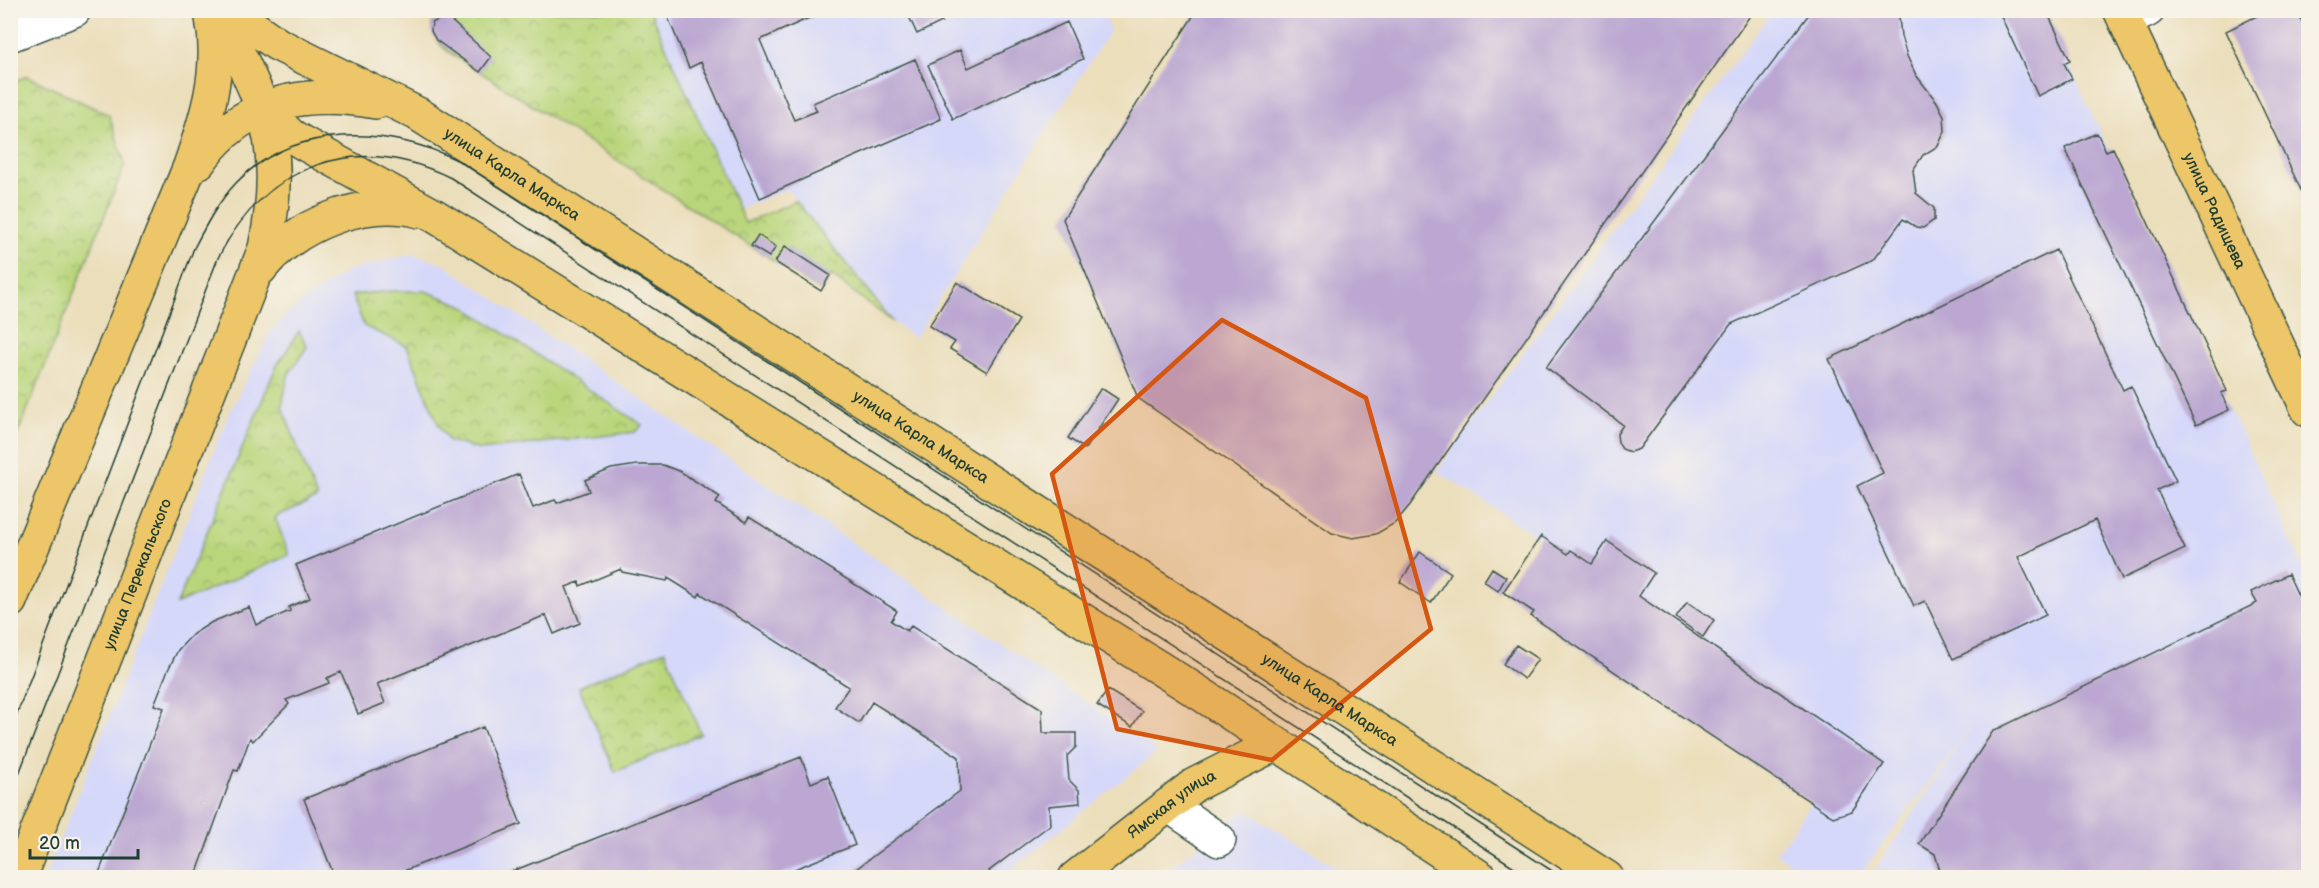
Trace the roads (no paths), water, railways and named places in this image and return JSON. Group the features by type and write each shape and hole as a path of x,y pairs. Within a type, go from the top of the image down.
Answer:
{"main road":[{"path":"10,601 175,203 205,124 215,81 216,48 211,10"},
{"path":"218,10 262,107 272,157 274,186 271,219 257,273"},
{"name":"улица Карла Маркса","path":"230,10 277,44 418,114 1607,878"},
{"name":"улица Радищева","path":"2131,14 2308,410"},
{"path":"175,203 208,148 242,117 262,107 293,100 335,97 388,104 418,114"},
{"path":"262,107 290,135 435,216 1200,694 1481,878"},
{"path":"257,273 284,243 299,232 328,219 360,211 393,209 413,210 435,216"},
{"name":"улица Перекальского","path":"19,878 257,273"},
{"name":"Ямская улица","path":"1076,878 1194,785 1275,744"}],"street":[{"path":"10,35 74,10"},
{"path":"1168,805 1219,840"}],"tram line":[{"path":"10,732 194,248 213,214 236,183 260,163 286,149 314,140 343,136 373,136 432,149 459,161 1563,878"},
{"path":"10,797 218,258 238,226 261,199 288,179 317,165 348,158 381,157 415,164 451,178 1531,878"}]}
